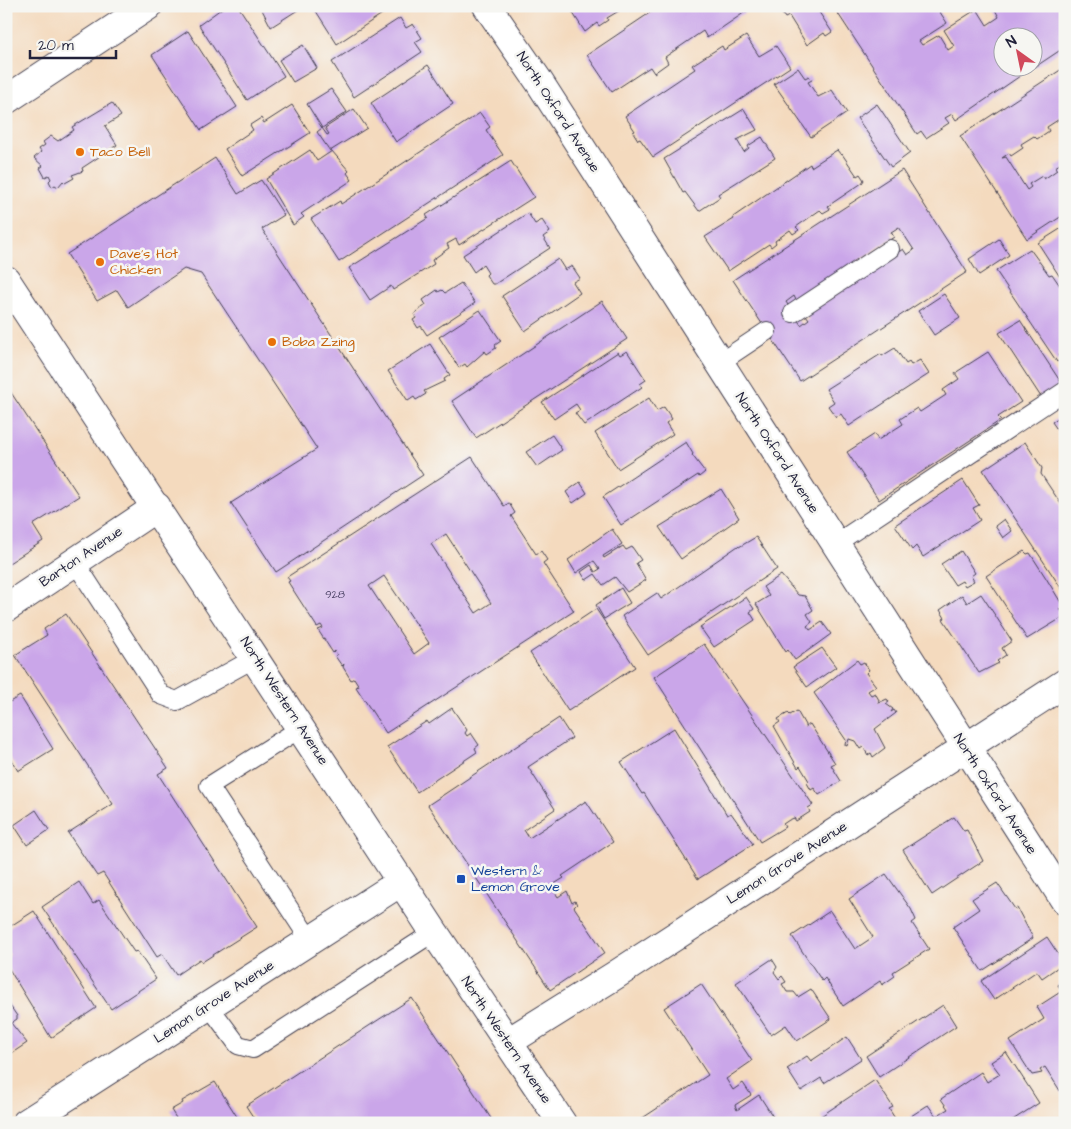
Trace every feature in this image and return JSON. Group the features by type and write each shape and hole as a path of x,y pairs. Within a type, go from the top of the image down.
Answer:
{"street":[{"path":"6,100 148,6"},
{"name":"North Oxford Avenue","path":"487,6 538,80 1065,901"},
{"name":"North Western Avenue","path":"6,280 157,507 401,882 562,1123"},
{"name":"Barton Avenue","path":"6,608 157,507"},
{"name":"Lemon Grove Avenue","path":"508,1042 1065,683"},
{"name":"Lemon Grove Avenue","path":"26,1123 401,882"}],"lane":[{"path":"793,313 890,249"},
{"path":"719,363 767,331"},
{"path":"835,544 1065,391"},
{"path":"75,562 161,695 177,701 255,658"},
{"path":"301,728 209,786 310,940"},
{"path":"209,1006 238,1045 253,1049 434,932"}],"building":[{"path":"225,6 238,6 284,76 247,100 199,25"},
{"path":"260,6 304,6 271,27"},
{"path":"317,6 394,6 337,44 314,8"},
{"path":"565,6 627,6 607,18 608,20 599,26 597,23 585,32 569,7 567,9"},
{"path":"660,6 754,6 707,38 703,31 665,57 668,63 654,73 650,67 612,92 587,55"},
{"path":"777,6 815,6 832,32 826,36 824,33 807,45 789,16 785,18"},
{"path":"833,6 936,6 947,23 919,41 922,45 939,35 948,50 954,46 944,30 977,9 987,25 999,17 993,6 1065,6 1065,47 1044,61 1044,28 994,28 994,78 1017,78 956,120 952,114 945,118 949,123 926,138 921,131 917,134"},
{"path":"400,18 406,28 413,24 422,38 415,42 422,52 354,97 332,62"},
{"path":"188,31 237,107 201,130 152,55"},
{"path":"746,36 759,56 776,46 790,67 653,157 640,139 638,140 633,132 635,131 625,116 695,69 692,65 722,46 724,50"},
{"path":"303,45 317,68 293,82 279,60"},
{"path":"428,65 453,104 396,142 371,103"},
{"path":"1065,67 1065,120 1063,122 1061,118 1047,127 1049,131 1037,139 1034,136 1021,144 1023,148 1011,156 1009,153 1002,158 1006,157 1027,190 1031,187 1029,184 1042,176 1044,179 1057,170 1055,167 1065,161 1065,214 1027,239 960,136"},
{"path":"798,68 805,78 809,76 812,80 808,82 818,97 832,90 847,113 811,137 774,84"},
{"path":"331,89 347,112 322,128 307,104"},
{"path":"112,103 121,116 105,126 117,145 82,168 83,171 72,175 74,178 65,183 63,181 58,187 55,185 52,187 49,175 45,177 40,168 43,166 34,158 41,152 39,149 45,145 43,142 51,136 58,141 74,130 72,127"},
{"path":"877,104 910,153 891,167 857,118"},
{"path":"292,105 310,133 242,176 225,149 253,130 250,125 261,118 264,123"},
{"path":"354,109 367,128 330,151 317,132 322,128 327,135 329,134 325,128"},
{"path":"744,109 757,130 737,140 744,152 749,148 748,146 762,137 775,158 718,194 720,197 699,211 685,192 683,193 664,159"},
{"path":"480,113 490,127 486,130 503,155 339,262 311,219 340,201 341,204"},
{"path":"310,150 317,161 332,151 349,171 347,173 352,180 301,214 304,217 293,225 266,179"},
{"path":"837,150 842,154 857,176 860,174 864,180 862,183 828,206 830,209 823,213 820,210 796,227 799,230 793,234 790,230 775,241 776,243 771,247 769,244 728,271 705,237 734,219 733,217 810,164 811,167"},
{"path":"215,158 238,194 261,180 284,215 262,229 423,475 276,572 231,503 317,449 201,274 184,269 128,307 117,290 97,301 67,254"},
{"path":"511,161 534,197 459,245 456,239 447,244 449,248 432,260 434,264 393,290 391,286 370,300 349,268 428,218 426,215"},
{"path":"902,170 967,272 800,381 733,280","holes":["899,227 914,250 907,255 903,249 806,315 809,319 801,325 786,302 794,296 797,302 894,237 891,232"]},
{"path":"528,213 535,224 542,220 550,232 543,237 550,248 495,284 492,284 486,275 488,273 483,265 474,272 463,255"},
{"path":"1065,226 1065,274 1060,277 1038,243"},
{"path":"999,239 1009,255 979,275 969,259"},
{"path":"1030,249 1049,275 1052,274 1065,293 1065,351 1058,355 1061,359 1057,362 996,271"},
{"path":"558,259 565,270 572,266 580,278 573,282 580,293 525,331 502,296"},
{"path":"461,283 475,303 427,335 421,326 418,328 413,320 416,318 414,314 426,305 423,300 437,290 438,292 442,290 445,293"},
{"path":"944,294 960,318 934,335 918,311"},
{"path":"602,301 627,339 476,438 452,401"},
{"path":"480,310 501,341 495,345 496,348 487,354 485,351 467,367 465,364 459,368 439,337"},
{"path":"1020,320 1062,384 1041,397 999,333"},
{"path":"430,344 450,375 444,379 445,381 424,391 426,394 416,400 414,397 408,401 388,371"},
{"path":"895,348 906,364 909,362 911,365 920,360 929,374 849,426 841,414 836,417 828,406 834,402 826,389 881,354 882,356"},
{"path":"627,351 646,380 640,384 642,387 584,425 575,413 580,410 576,404 554,419 542,402 618,352 620,355"},
{"path":"988,352 1021,402 998,417 1001,420 879,500 847,452 875,434 878,440 903,424 900,419 917,408 920,412 946,395 943,390 959,379 955,373"},
{"path":"6,385 79,496 33,525 43,541 6,565"},
{"path":"649,398 657,411 664,407 672,419 666,423 673,434 618,469 595,433"},
{"path":"1065,413 1065,441 1052,422"},
{"path":"552,435 562,450 537,467 526,452"},
{"path":"686,442 692,455 705,472 621,525 603,497"},
{"path":"1025,442 1042,468 1041,474 1065,510 1065,594 983,470"},
{"path":"472,457 504,506 509,503 515,513 511,516 536,554 541,551 547,560 543,563 574,611 386,733 356,687 359,686 354,678 351,680 343,667 344,664 342,666 335,656 337,655 335,651 333,653 318,630 323,628 321,625 317,627 288,582 290,581 287,577","holes":["446,534 491,603 476,613 431,544","384,576 429,643 414,654 369,586"]},
{"path":"963,480 979,505 973,508 980,520 923,557 916,546 912,550 895,525"},
{"path":"580,482 587,493 573,503 566,492"},
{"path":"721,489 739,518 681,559 659,527"},
{"path":"1004,519 1012,531 1003,538 995,526"},
{"path":"612,529 622,544 603,556 604,558 623,546 626,550 632,547 641,560 636,563 646,580 627,592 615,577 603,585 595,574 586,580 581,572 591,565 595,572 600,569 594,561 576,573 568,560"},
{"path":"756,537 777,569 648,655 622,616 657,593 661,599 738,546"},
{"path":"961,551 975,573 971,576 974,581 965,586 962,581 955,585 941,564"},
{"path":"1024,551 1027,554 1030,553 1046,578 1063,606 1060,609 1065,616 1027,639 986,576"},
{"path":"781,575 798,595 805,596 813,610 807,614 812,622 807,626 810,630 822,622 831,634 795,660 788,650 786,652 756,604 769,596 763,587"},
{"path":"621,588 630,603 604,619 596,605"},
{"path":"981,594 1012,641 1002,648 1006,655 997,661 999,663 979,673 943,619 945,618 940,610 962,595 967,603"},
{"path":"746,597 754,609 750,612 755,620 714,647 700,627"},
{"path":"596,609 635,667 568,711 530,653"},
{"path":"66,614 168,768 158,774 257,927 202,962 200,959 176,975 162,954 157,957 103,873 97,876 68,833 113,804 15,655 47,635 44,629"},
{"path":"704,644 813,805 808,808 810,812 796,821 794,818 789,820 783,824 785,827 760,842 654,677"},
{"path":"822,648 836,667 807,687 793,667"},
{"path":"857,660 860,664 864,662 869,670 866,673 876,686 868,691 871,695 875,693 879,700 878,703 887,699 889,702 886,704 893,709 891,712 894,710 896,713 875,729 885,748 873,757 871,753 868,755 863,747 860,749 855,741 849,739 847,746 845,745 846,740 814,693"},
{"path":"20,696 53,749 18,771 6,751 6,704"},
{"path":"452,708 467,730 465,733 467,736 471,733 479,745 475,748 477,752 417,792 387,747 427,721 429,724"},
{"path":"797,711 805,727 810,724 835,763 831,765 841,781 819,795 814,788 811,790 807,783 809,781 800,766 798,768 774,726 780,722 778,719 788,713 790,715"},
{"path":"559,718 572,738 528,767 555,809 524,830 529,838 586,801 613,842 562,876 564,878 551,886 558,897 567,891 572,903 575,901 577,904 574,907 605,953 550,990 428,805"},
{"path":"674,728 727,815 731,813 753,844 698,879 644,793 642,794 621,762"},
{"path":"36,810 49,830 27,845 14,825"},
{"path":"954,817 964,831 967,830 983,861 932,895 903,850"},
{"path":"886,874 911,909 916,920 912,923 929,949 893,972 895,976 882,985 880,981 843,1006 825,978 822,981 792,936 830,911 855,949 873,937 849,899"},
{"path":"79,882 93,904 99,900 134,952 137,951 156,979 111,1009 42,907"},
{"path":"997,883 1015,909 1017,908 1033,938 982,971 953,927 979,909 972,899"},
{"path":"34,911 96,1008 51,1038 6,964 6,958 10,955 6,950 6,929"},
{"path":"1047,937 1064,963 1042,978 1037,971 994,1000 981,981"},
{"path":"772,959 777,967 774,972 779,979 782,976 786,982 782,984 787,992 794,992 798,997 811,989 831,1019 797,1041 786,1025 771,1035 736,983"},
{"path":"1065,980 1064,1097 1045,1067 1040,1070 1042,1073 1032,1075 1010,1041 1044,1019 1037,1007 1062,991 1058,985"},
{"path":"701,984 752,1061 726,1079 733,1090 743,1083 751,1095 735,1105 737,1110 759,1095 777,1123 635,1123 708,1075 664,1008"},
{"path":"412,998 494,1123 257,1123 246,1106"},
{"path":"6,1000 17,1016 17,1019 11,1023 27,1043 6,1057"},
{"path":"943,1005 956,1026 879,1077 866,1056"},
{"path":"847,1037 861,1059 824,1083 821,1078 801,1091 787,1069 807,1056 811,1061"},
{"path":"1006,1052 1039,1103 1008,1123 915,1123 911,1116 928,1105 936,1116 948,1109 941,1099 981,1072 987,1082 1000,1074 991,1062"},
{"path":"875,1080 893,1107 889,1109 898,1123 825,1123 821,1116"},
{"path":"215,1082 241,1123 179,1123 171,1110 183,1103 182,1101"}],"place":[{"name":"Taco Bell","path":"80,152"},
{"name":"Dave's Hot Chicken","path":"100,262"},
{"name":"Boba Zzing","path":"272,342"},
{"name":"Western & Lemon Grove","path":"461,879"}]}
